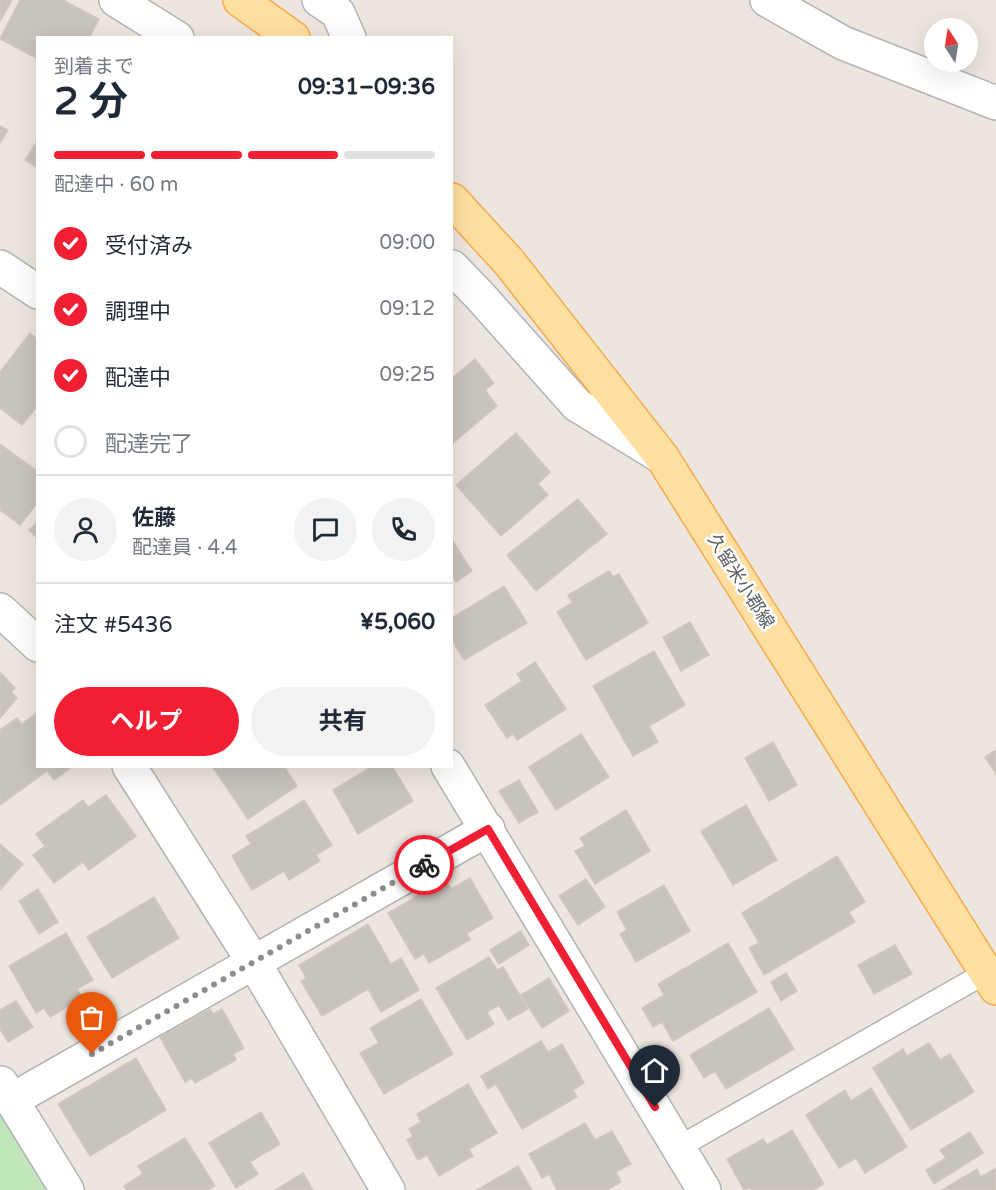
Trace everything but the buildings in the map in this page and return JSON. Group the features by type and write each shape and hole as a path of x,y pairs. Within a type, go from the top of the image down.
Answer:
{"main road":[{"path":"240,0 290,36"},
{"name":"久留米小郡線","path":"453,201 509,262 662,457 993,975"}],"street":[{"path":"116,0 174,36"},
{"path":"319,0 338,13 348,36"},
{"path":"767,0 843,43 996,103"},
{"path":"480,296 509,262"},
{"path":"0,267 36,291"},
{"path":"453,268 577,405 662,457"},
{"path":"0,610 36,643"},
{"path":"130,768 253,961 388,1190"},
{"path":"449,768 705,1190"},
{"path":"67,1190 6,1090 253,961 488,829"}],"lane":[{"path":"678,1147 993,975"}],"green space":[{"path":"0,1114 46,1190 0,1190"}],"way so far":[{"path":"92,1054 424,865"}],"route":[{"path":"424,865 488,829 655,1107"}]}
